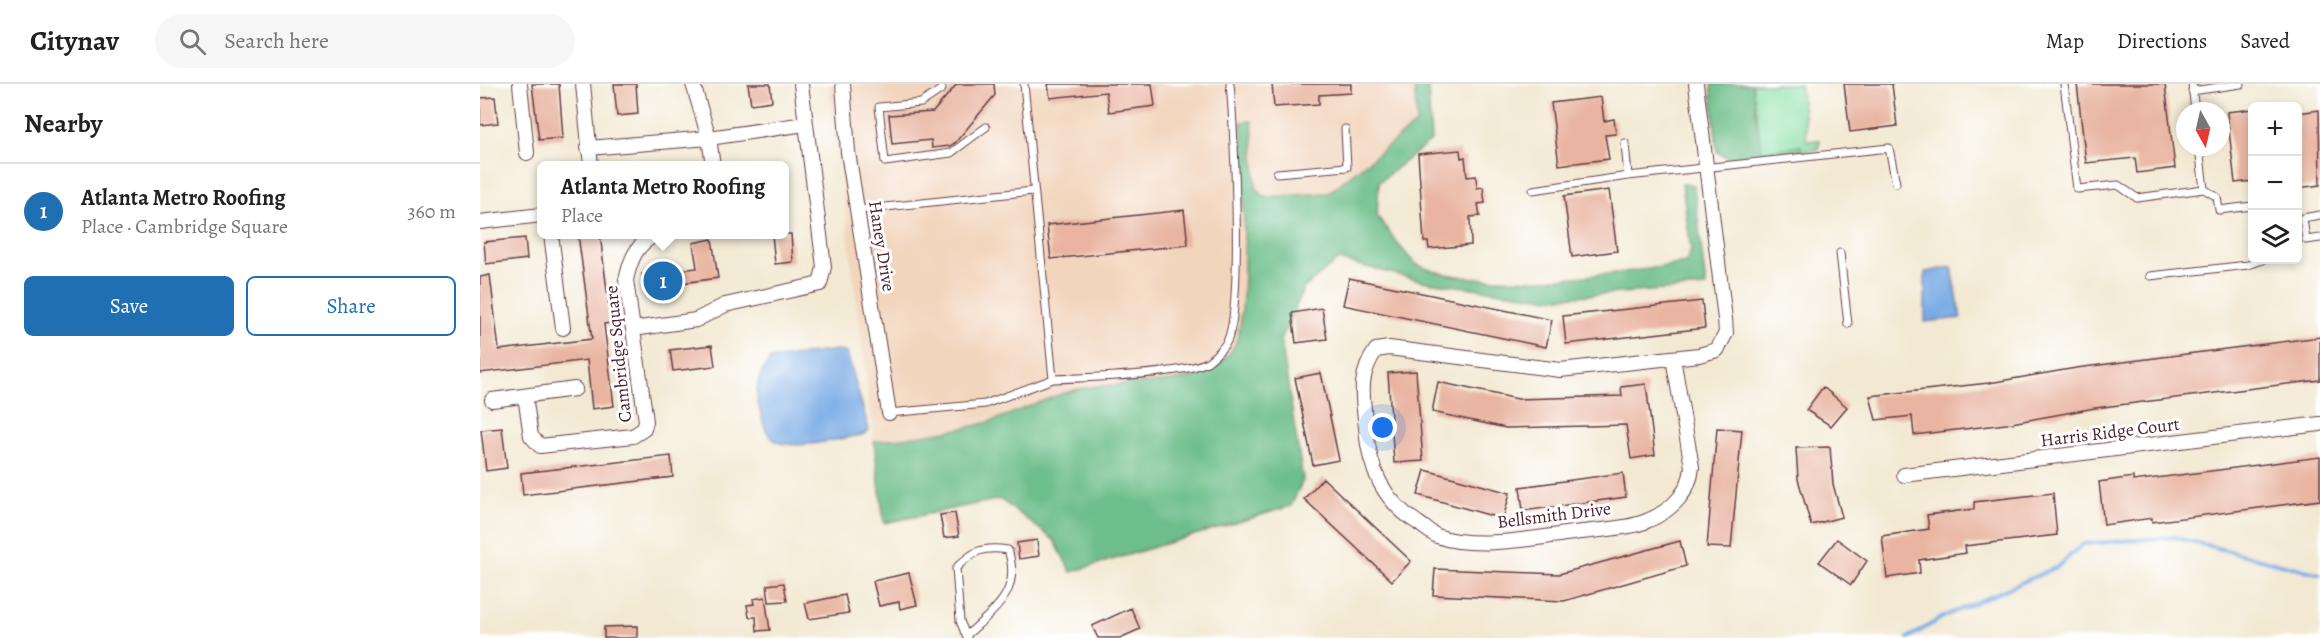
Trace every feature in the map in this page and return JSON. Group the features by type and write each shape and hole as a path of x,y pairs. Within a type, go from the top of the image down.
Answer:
{"street":[{"path":"520,84 527,153"},
{"path":"583,84 590,161"},
{"path":"693,84 709,138 712,161"},
{"path":"633,329 696,320 725,305 820,284 824,267 801,84"},
{"name":"Haney Drive","path":"843,84 848,152 889,413"},
{"name":"Bellsmith Drive","path":"1673,358 1692,466 1691,479 1680,499 1647,522 1512,541 1468,541 1437,536 1401,512 1377,482 1368,455 1362,387 1365,366 1376,350 1389,348 1560,370 1673,358 1717,350 1726,333 1696,84"},
{"path":"588,148 709,138 805,124"},
{"path":"480,222 537,216"},
{"path":"553,239 563,328"},
{"name":"Cambridge Square","path":"525,396 531,436 540,446 640,433 646,421 627,280 630,259 647,239"},
{"path":"492,400 575,389"},
{"name":"Harris Ridge Court","path":"1904,476 2320,424"}],"lane":[{"path":"941,84 942,89 921,103 879,107 885,162 951,153 986,127"},
{"path":"1024,84 1053,379"},
{"path":"889,413 985,404 1053,379 1179,369 1206,362 1227,342 1235,299 1234,117 1230,84"},
{"path":"2064,84 2077,189 2118,185 2137,198 2204,189 2217,197 2219,210 2248,207"},
{"path":"2192,88 2241,84"},
{"path":"1277,173 1347,167 1345,129"},
{"path":"1626,143 1628,176"},
{"path":"1533,190 1628,176 1889,148 1896,183"},
{"path":"2200,156 2204,189"},
{"path":"858,210 1033,191"},
{"path":"2320,216 2303,218 2306,240 2320,238"},
{"path":"1840,253 1848,324"},
{"path":"2150,276 2251,264"},
{"path":"995,548 1008,550 1012,577 1009,593 967,636 960,621 956,568 972,552 995,548"}],"shaded area":[{"path":"829,84 1414,84 1417,123 1328,193 1265,197 1256,187 1252,121 1244,288 1239,328 1233,348 1210,369 1169,382 1077,389 981,424 874,442"}],"green space":[{"path":"1414,84 1428,84 1431,141 1379,182 1377,216 1413,262 1444,273 1511,280 1588,276 1686,263 1691,250 1682,184 1694,185 1706,287 1547,298 1427,282 1338,260 1304,288 1281,340 1303,480 1291,506 1071,572 1054,540 1000,499 884,523 874,442 982,424 1051,397 1094,386 1182,379 1203,373 1220,363 1233,348 1239,331 1242,306 1244,240 1241,122 1252,121 1256,187 1264,197 1328,193 1417,123"},
{"path":"1711,84 1752,84 1761,151 1801,146 1802,151 1730,159 1717,152"},
{"path":"1752,84 1800,84 1807,141 1820,140 1818,149 1802,151 1801,146 1761,151"}],"water":[{"path":"1952,267 1961,318 1925,322 1925,272"},
{"path":"838,350 847,353 869,430 862,435 820,443 797,445 774,440 764,424 757,397 762,372 770,359"}],"building":[{"path":"532,84 559,84 563,138 539,140"},
{"path":"614,84 636,84 638,114 617,116"},
{"path":"748,84 770,84 772,101 751,104"},
{"path":"957,84 994,84 995,95 955,143 950,146 932,148 931,140 892,144 889,115 933,112"},
{"path":"1048,84 1152,84 1155,106 1109,112 1106,92 1050,98"},
{"path":"1272,84 1351,84 1351,93 1319,95 1319,104 1274,107"},
{"path":"1844,84 1892,84 1897,126 1850,132"},
{"path":"2077,84 2165,84 2175,168 2137,173 2135,158 2086,163"},
{"path":"495,97 498,123 480,125 480,98"},
{"path":"1601,97 1604,121 1614,119 1616,134 1605,135 1609,159 1559,165 1551,103"},
{"path":"2248,110 2248,182 2235,183 2230,139 2230,112"},
{"path":"2319,110 2320,185 2302,187 2302,156 2302,112"},
{"path":"1460,150 1461,158 1465,157 1467,177 1476,176 1477,188 1483,187 1485,203 1478,204 1480,216 1470,217 1471,245 1429,249 1428,242 1424,242 1418,154"},
{"path":"1609,190 1617,251 1572,257 1564,196"},
{"path":"1184,210 1188,245 1051,259 1047,225"},
{"path":"789,234 791,234 793,262 775,264 772,239 789,239"},
{"path":"525,238 527,259 486,264 484,242"},
{"path":"579,239 601,239 611,323 604,324 614,406 592,409 587,360 480,373 480,277 490,275 499,350 592,339"},
{"path":"712,239 718,278 682,283 683,288 645,294 642,274 697,268 693,243"},
{"path":"1349,278 1552,320 1546,347 1343,305"},
{"path":"1702,301 1705,328 1566,344 1563,316"},
{"path":"1322,308 1327,339 1296,343 1292,313"},
{"path":"2320,337 2320,380 2095,408 2006,424 1914,435 1912,416 1876,420 1870,396 1989,383 2076,368"},
{"path":"712,345 715,366 673,371 670,350"},
{"path":"1416,371 1423,461 1394,463 1388,373"},
{"path":"1321,373 1339,460 1313,465 1295,378"},
{"path":"1438,382 1518,399 1622,396 1621,387 1646,384 1655,455 1631,459 1626,425 1506,428 1432,412"},
{"path":"1823,387 1847,407 1831,426 1806,410"},
{"path":"502,428 507,468 486,471 481,430"},
{"path":"1717,428 1742,430 1731,548 1707,547"},
{"path":"1830,447 1833,484 1842,517 1811,525 1798,479 1796,448"},
{"path":"671,456 673,477 523,495 521,473"},
{"path":"2320,457 2320,500 2152,522 2152,518 2104,525 2099,482 2133,477 2133,481"},
{"path":"1425,470 1510,493 1503,519 1418,495"},
{"path":"1623,473 1626,497 1523,511 1520,487"},
{"path":"1323,478 1411,561 1392,581 1304,499"},
{"path":"2053,493 2057,535 1965,546 1966,553 1919,560 1920,573 1887,578 1882,536 1929,529 1927,515 1974,509 1974,502"},
{"path":"955,513 959,536 944,538 940,515"},
{"path":"1837,539 1867,561 1851,585 1819,562"},
{"path":"1037,540 1039,556 1019,559 1017,543"},
{"path":"1680,541 1686,566 1564,601 1433,595 1435,569 1559,574"},
{"path":"909,573 917,605 900,609 899,602 879,606 873,581"},
{"path":"784,583 787,601 769,602 767,585"},
{"path":"845,595 849,613 809,619 805,603"},
{"path":"765,597 770,630 757,631 756,617 749,617 747,605 754,604 753,599"},
{"path":"1131,608 1140,629 1120,638 1098,638 1092,626"},
{"path":"637,626 637,638 604,638 604,627"}],"waterway":[{"path":"1908,638 1945,616 2057,567 2083,544 2174,537 2320,574"}],"place":[{"name":"Atlanta Metro Roofing","path":"663,281"}]}
